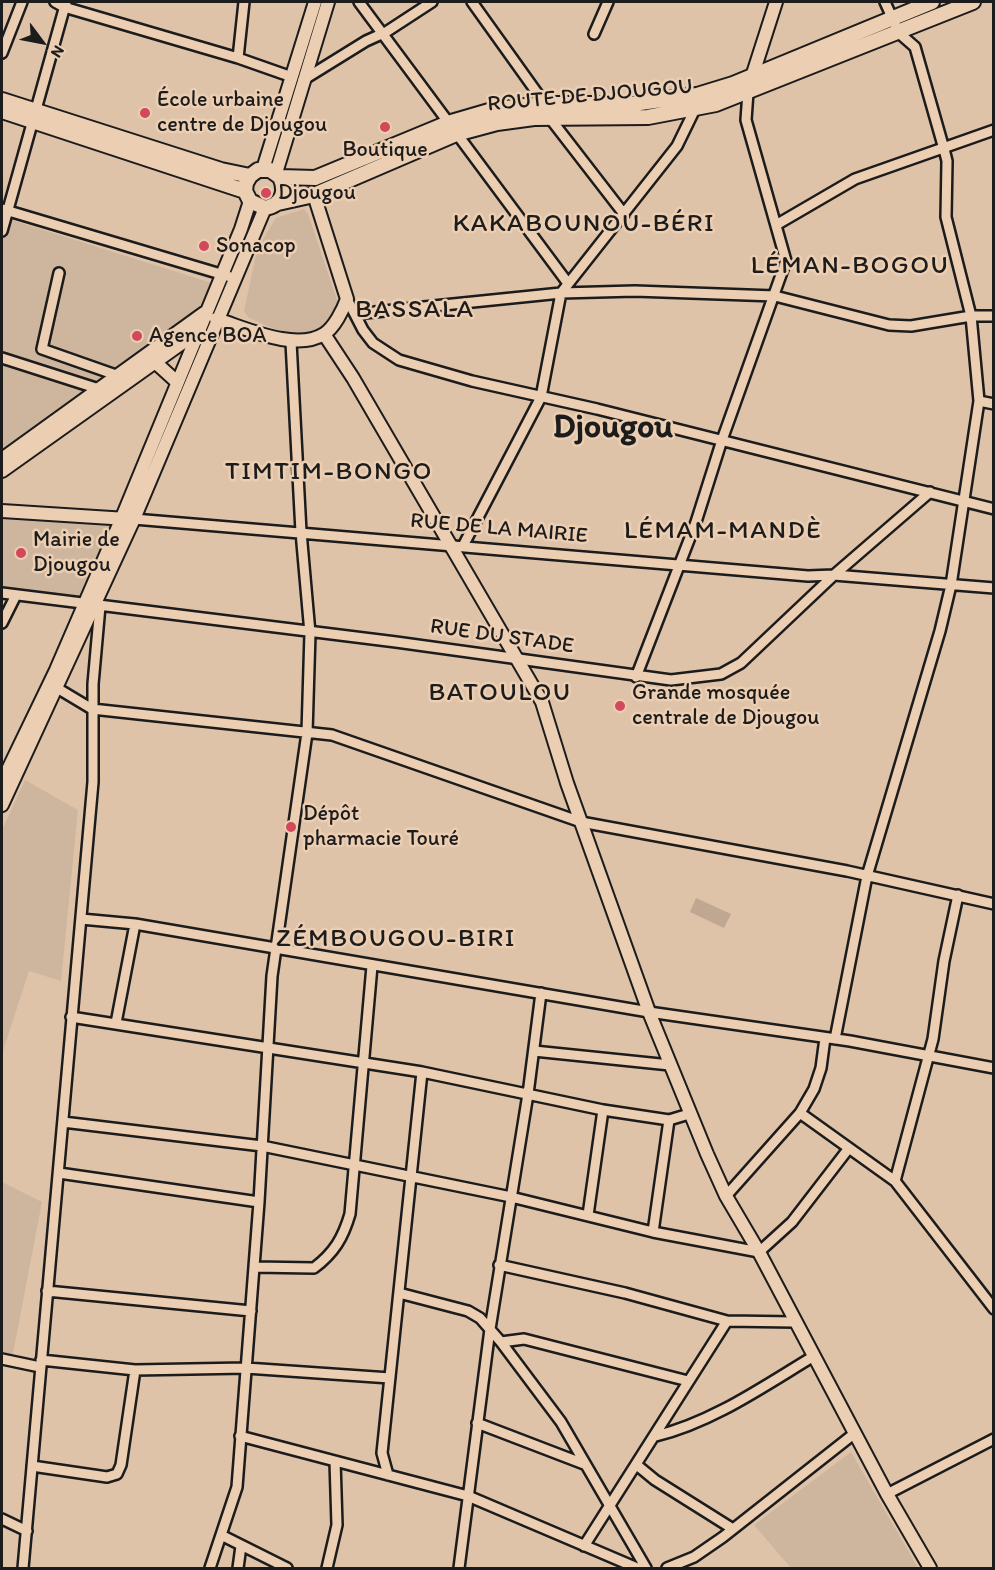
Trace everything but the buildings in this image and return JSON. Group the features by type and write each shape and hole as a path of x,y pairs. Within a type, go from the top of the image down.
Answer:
{"highway":[{"path":"547,111 633,104 697,95 751,76 932,2"},
{"name":"ROUTE DE DJOUGOU","path":"271,206 314,195 452,129 497,123 547,111 648,117 697,109 747,92 973,2"},
{"path":"2,100 35,116 271,206 283,195 284,185 273,173"},
{"path":"2,111 35,116 221,170 250,176 273,173 315,178 452,129"},
{"path":"247,196 250,176"}],"main road":[{"path":"273,173 315,2"},
{"path":"297,78 328,2"},
{"path":"747,92 776,2"},
{"path":"216,319 291,342 324,334 347,299 314,195"},
{"path":"2,782 93,605 128,519 216,319 247,196"},
{"path":"128,519 177,382 205,312 271,206"},
{"path":"2,459 205,312"},
{"path":"2,471 111,396 216,319"},
{"path":"324,334 457,546 542,702 581,822 689,1114 726,1196 759,1252 887,1494 930,1569"},
{"path":"155,362 177,382"},
{"name":"RUE DE LA MAIRIE","path":"2,512 128,519"},
{"path":"2,806 53,686"}],"street":[{"path":"2,52 22,2"},
{"path":"55,2 297,78 382,33 432,2"},
{"path":"238,58 244,2"},
{"path":"359,2 567,282"},
{"path":"472,2 547,111 624,214"},
{"path":"594,34 608,2"},
{"path":"726,1196 800,1113 814,1089 821,1068 830,1039 867,876 940,631 951,585 979,401 971,316 946,217 947,161 915,47 899,33 885,2"},
{"path":"2,231 4,209 35,116 65,4"},
{"path":"636,677 679,565 786,261 746,120 747,92"},
{"path":"457,546 541,397 561,293 567,282 677,146 697,109 697,95"},
{"path":"776,225 855,179 993,130"},
{"path":"4,209 228,276"},
{"path":"59,273 42,349 116,375"},
{"path":"355,314 561,293 635,291 775,296 889,325 934,324 971,316 993,316"},
{"path":"347,299 363,330 373,343 399,360 993,508"},
{"path":"210,1569 223,1536 237,1487 259,1202 275,948 307,733 310,633 301,532 291,342"},
{"path":"2,358 98,388 111,396"},
{"path":"979,401 993,404"},
{"name":"RUE DU STADE","path":"2,593 204,617 671,680 721,674 741,663 834,575 930,492"},
{"name":"RUE DE LA MAIRIE","path":"128,519 808,576 834,575 991,590"},
{"path":"2,623 16,595"},
{"path":"23,1569 93,782 93,605"},
{"path":"53,686 92,709 332,735 581,822 867,876 993,904"},
{"path":"895,1181 928,1055 958,895"},
{"path":"81,919 135,924 372,966 928,1055 993,1068"},
{"path":"116,1023 135,924"},
{"path":"254,1267 314,1268 341,1241 350,1214 372,966"},
{"path":"459,1569 499,1265 528,1094 541,993"},
{"path":"71,1017 422,1072 603,1110 669,1120 689,1114"},
{"path":"534,1051 670,1065"},
{"path":"388,1475 382,1453 422,1072"},
{"path":"588,1215 603,1110"},
{"path":"800,1113 895,1181 993,1309"},
{"path":"653,1232 669,1120"},
{"path":"63,1122 262,1146 511,1197 653,1232 759,1252 792,1222 849,1148"},
{"path":"58,1173 259,1202"},
{"path":"499,1265 625,1293 728,1321 795,1322"},
{"path":"47,1291 251,1311"},
{"path":"399,1293 468,1311 490,1329 561,1422 646,1569"},
{"path":"584,1546 638,1466 688,1381 728,1321"},
{"path":"501,1342 524,1339 688,1381"},
{"path":"656,1436 694,1424 814,1356"},
{"path":"2,1359 135,1370 246,1368 390,1378"},
{"path":"32,1466 107,1477 117,1474 121,1466 135,1370"},
{"path":"477,1423 584,1464"},
{"path":"667,1569 694,1557 733,1529 855,1433"},
{"path":"240,1436 468,1496 637,1569"},
{"path":"887,1494 993,1439"},
{"path":"327,1569 337,1525 335,1461"},
{"path":"638,1466 655,1480 733,1529"},
{"path":"2,1519 27,1532"},
{"path":"223,1536 287,1569"},
{"path":"238,1569 241,1546"}],"shaded area":[{"path":"304,209 308,214 339,306 323,328 304,333 286,334 249,318 244,311 256,255 266,234 276,218"},
{"path":"2,217 215,284 205,308 2,457"},
{"path":"2,512 111,525 84,597 2,588"},
{"path":"25,780 78,810 61,981 29,971 2,1054 2,830"},
{"path":"696,898 731,914 724,928 690,912"},
{"path":"2,1182 42,1202 11,1364 2,1362"},
{"path":"851,1452 918,1568 791,1568 754,1525"}],"place":[{"name":"École urbaine centre de Djougou","path":"145,113"},
{"name":"Boutique","path":"385,127"},
{"name":"Djougou","path":"266,193"},
{"name":"Sonacop","path":"204,246"},
{"name":"Agence BOA","path":"137,336"},
{"name":"Mairie de Djougou","path":"21,553"},
{"name":"Grande mosquée centrale de Djougou","path":"620,706"},
{"name":"Dépôt pharmacie Touré","path":"291,827"}],"district":[{"name":"KAKABOUNOU-BÉRI","path":"584,224"},
{"name":"LÉMAN-BOGOU","path":"850,266"},
{"name":"BASSALA","path":"415,310"},
{"name":"Djougou","path":"613,428"},
{"name":"TIMTIM-BONGO","path":"329,472"},
{"name":"LÉMAM-MANDÈ","path":"723,531"},
{"name":"BATOULOU","path":"500,693"},
{"name":"ZÉMBOUGOU-BIRI","path":"396,939"}]}
